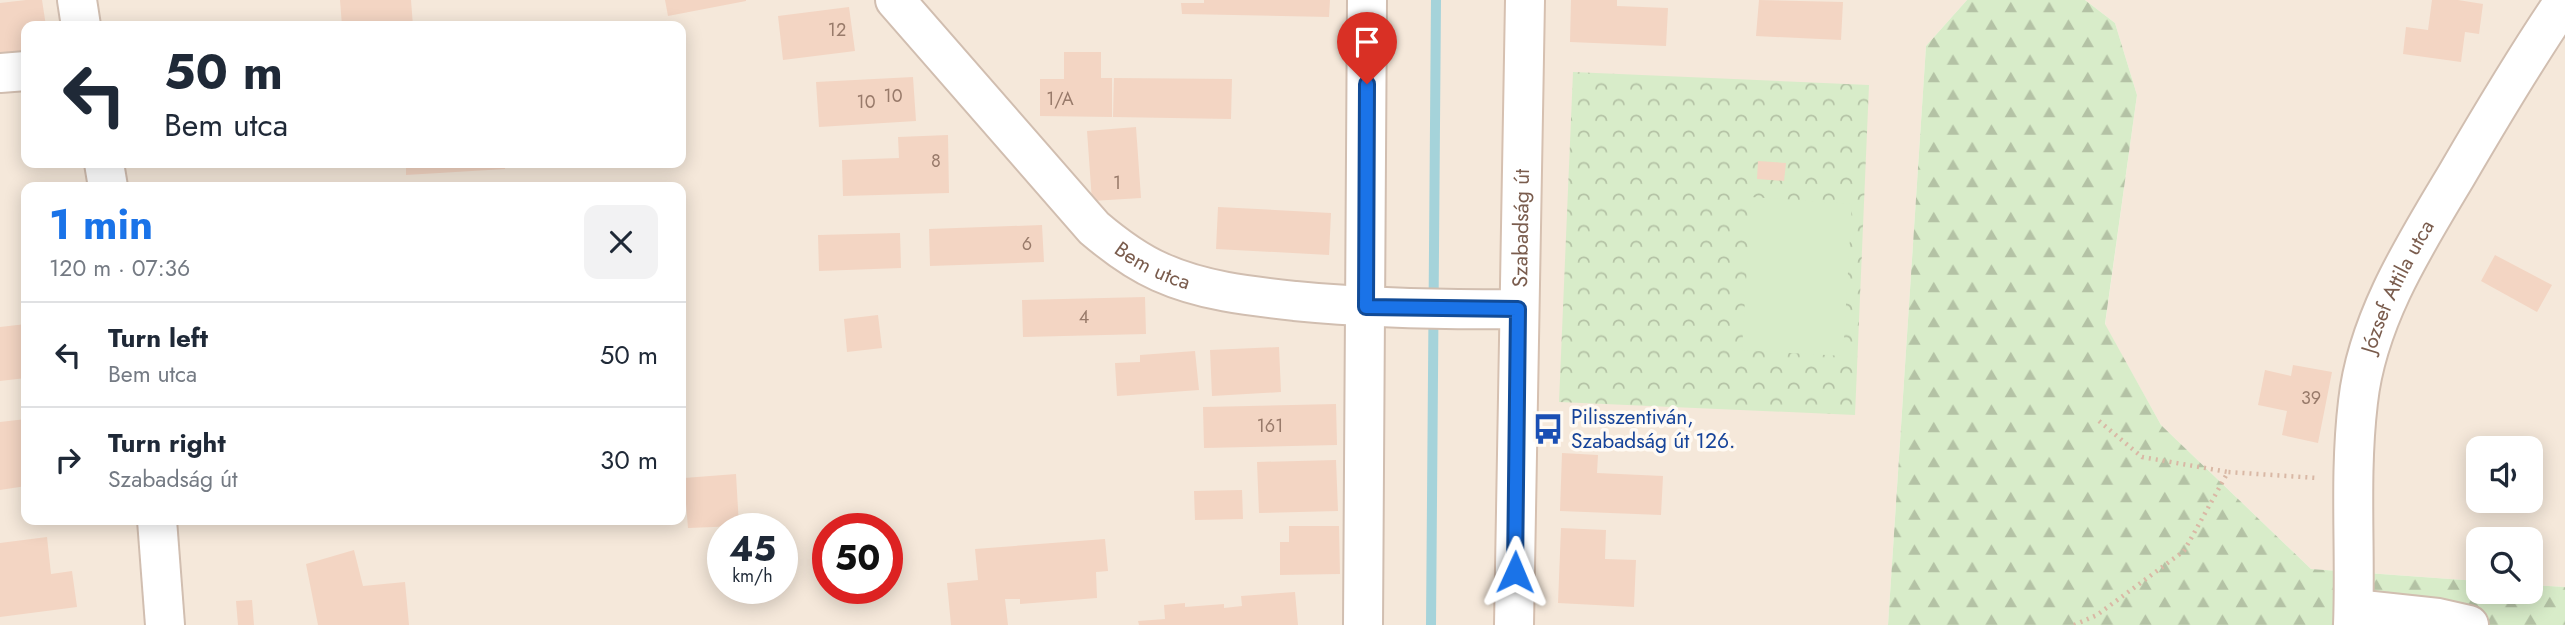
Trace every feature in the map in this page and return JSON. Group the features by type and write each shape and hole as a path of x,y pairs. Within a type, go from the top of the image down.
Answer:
{"street":[{"path":"77,0 80,21"},
{"name":"Bem utca","path":"895,0 1094,228 1114,245 1161,272 1193,284 1246,296 1380,308 1518,309"},
{"path":"1363,625 1363,361 1380,308 1367,0"},
{"name":"Szabadság út","path":"1514,625 1525,0"},
{"name":"József Attila utca","path":"2354,617 2353,480 2358,401 2372,334 2416,244 2519,68 2565,0"},
{"path":"0,73 21,71"},
{"path":"157,525 165,625"},
{"path":"2354,617 2438,618 2469,625"}],"path":[{"path":"2099,421 2142,457 2228,471 2353,480"},
{"path":"2074,625 2097,615 2184,551 2228,471"}],"shaded area":[{"path":"0,0 1967,0 1926,46 1888,625 0,625"},
{"path":"2085,0 2565,0 2565,587 2543,586 2543,527 2466,527 2466,580 2311,569 2161,425 2105,325 2137,95 2115,23"}],"green space":[{"path":"1967,0 2085,0 2115,23 2137,95 2105,324 2161,425 2311,569 2466,580 2466,604 2543,604 2543,586 2565,587 2565,625 1888,625 1926,46"},
{"path":"1573,72 1869,85 1855,415 1559,402"},
{"path":"1751,197 1852,204 1843,356 1742,350"}],"building":[{"path":"42,0 45,21 21,21 21,56 0,59 0,3"},
{"path":"340,0 411,0 413,21 342,21"},
{"path":"665,0 746,0 746,1 668,16"},
{"path":"1204,0 1330,0 1329,17 1182,14 1181,3 1204,3"},
{"path":"1571,0 1617,0 1617,6 1668,8 1666,46 1570,42"},
{"path":"1759,0 1843,2 1841,40 1756,36"},
{"path":"2432,0 2483,4 2479,34 2465,32 2461,62 2403,54 2406,27 2428,30"},
{"path":"849,7 855,51 783,60 778,16"},
{"path":"1064,52 1101,52 1101,78 1112,78 1112,117 1040,116 1040,79 1064,79"},
{"path":"913,77 916,121 819,127 816,82"},
{"path":"1114,78 1232,79 1231,119 1113,117"},
{"path":"1136,127 1141,198 1092,201 1087,131"},
{"path":"948,135 949,193 843,196 842,160 899,158 898,137"},
{"path":"1758,161 1786,163 1784,181 1757,179"},
{"path":"406,168 505,168 505,169 406,175"},
{"path":"1218,207 1331,213 1329,255 1216,249"},
{"path":"1042,225 1044,262 930,266 929,229"},
{"path":"900,233 901,268 819,271 818,235"},
{"path":"2495,255 2552,285 2537,312 2481,281"},
{"path":"1145,297 1146,334 1023,337 1022,300"},
{"path":"878,315 882,348 847,352 844,319"},
{"path":"21,325 21,379 0,381 0,327"},
{"path":"1279,347 1281,392 1212,396 1210,350"},
{"path":"1195,351 1199,390 1117,396 1115,363 1140,362 1140,355"},
{"path":"2293,365 2332,372 2318,443 2282,435 2287,411 2258,405 2265,370 2291,376"},
{"path":"1336,404 1337,445 1204,448 1203,407"},
{"path":"21,420 21,487 0,490 0,422"},
{"path":"1562,453 1598,455 1597,473 1663,476 1661,515 1560,511"},
{"path":"1336,460 1338,511 1259,513 1257,462"},
{"path":"736,474 738,513 707,513 707,527 688,528 686,478"},
{"path":"1242,490 1243,519 1195,520 1194,491"},
{"path":"1289,526 1339,526 1340,574 1280,575 1280,542 1289,542"},
{"path":"1561,528 1606,530 1605,559 1636,560 1634,607 1558,603"},
{"path":"47,537 51,574 72,571 77,607 0,617 0,543"},
{"path":"1105,539 1108,571 1096,572 1097,598 1020,604 1020,599 1005,599 1008,625 951,625 947,583 978,580 975,549"},
{"path":"354,550 363,586 405,582 409,625 318,625 306,564"},
{"path":"1295,592 1298,625 1139,625 1138,621 1165,619 1164,605 1185,603 1185,607 1224,604 1224,608 1242,606 1241,596"},
{"path":"252,600 254,625 238,625 236,601"}],"waterway":[{"path":"1431,625 1436,0"}],"place":[{"name":"Pilisszentiván, Szabadság út 126.","path":"1548,429"}],"route":[{"path":"1367,84 1366,307 1518,309 1515,572"}]}
